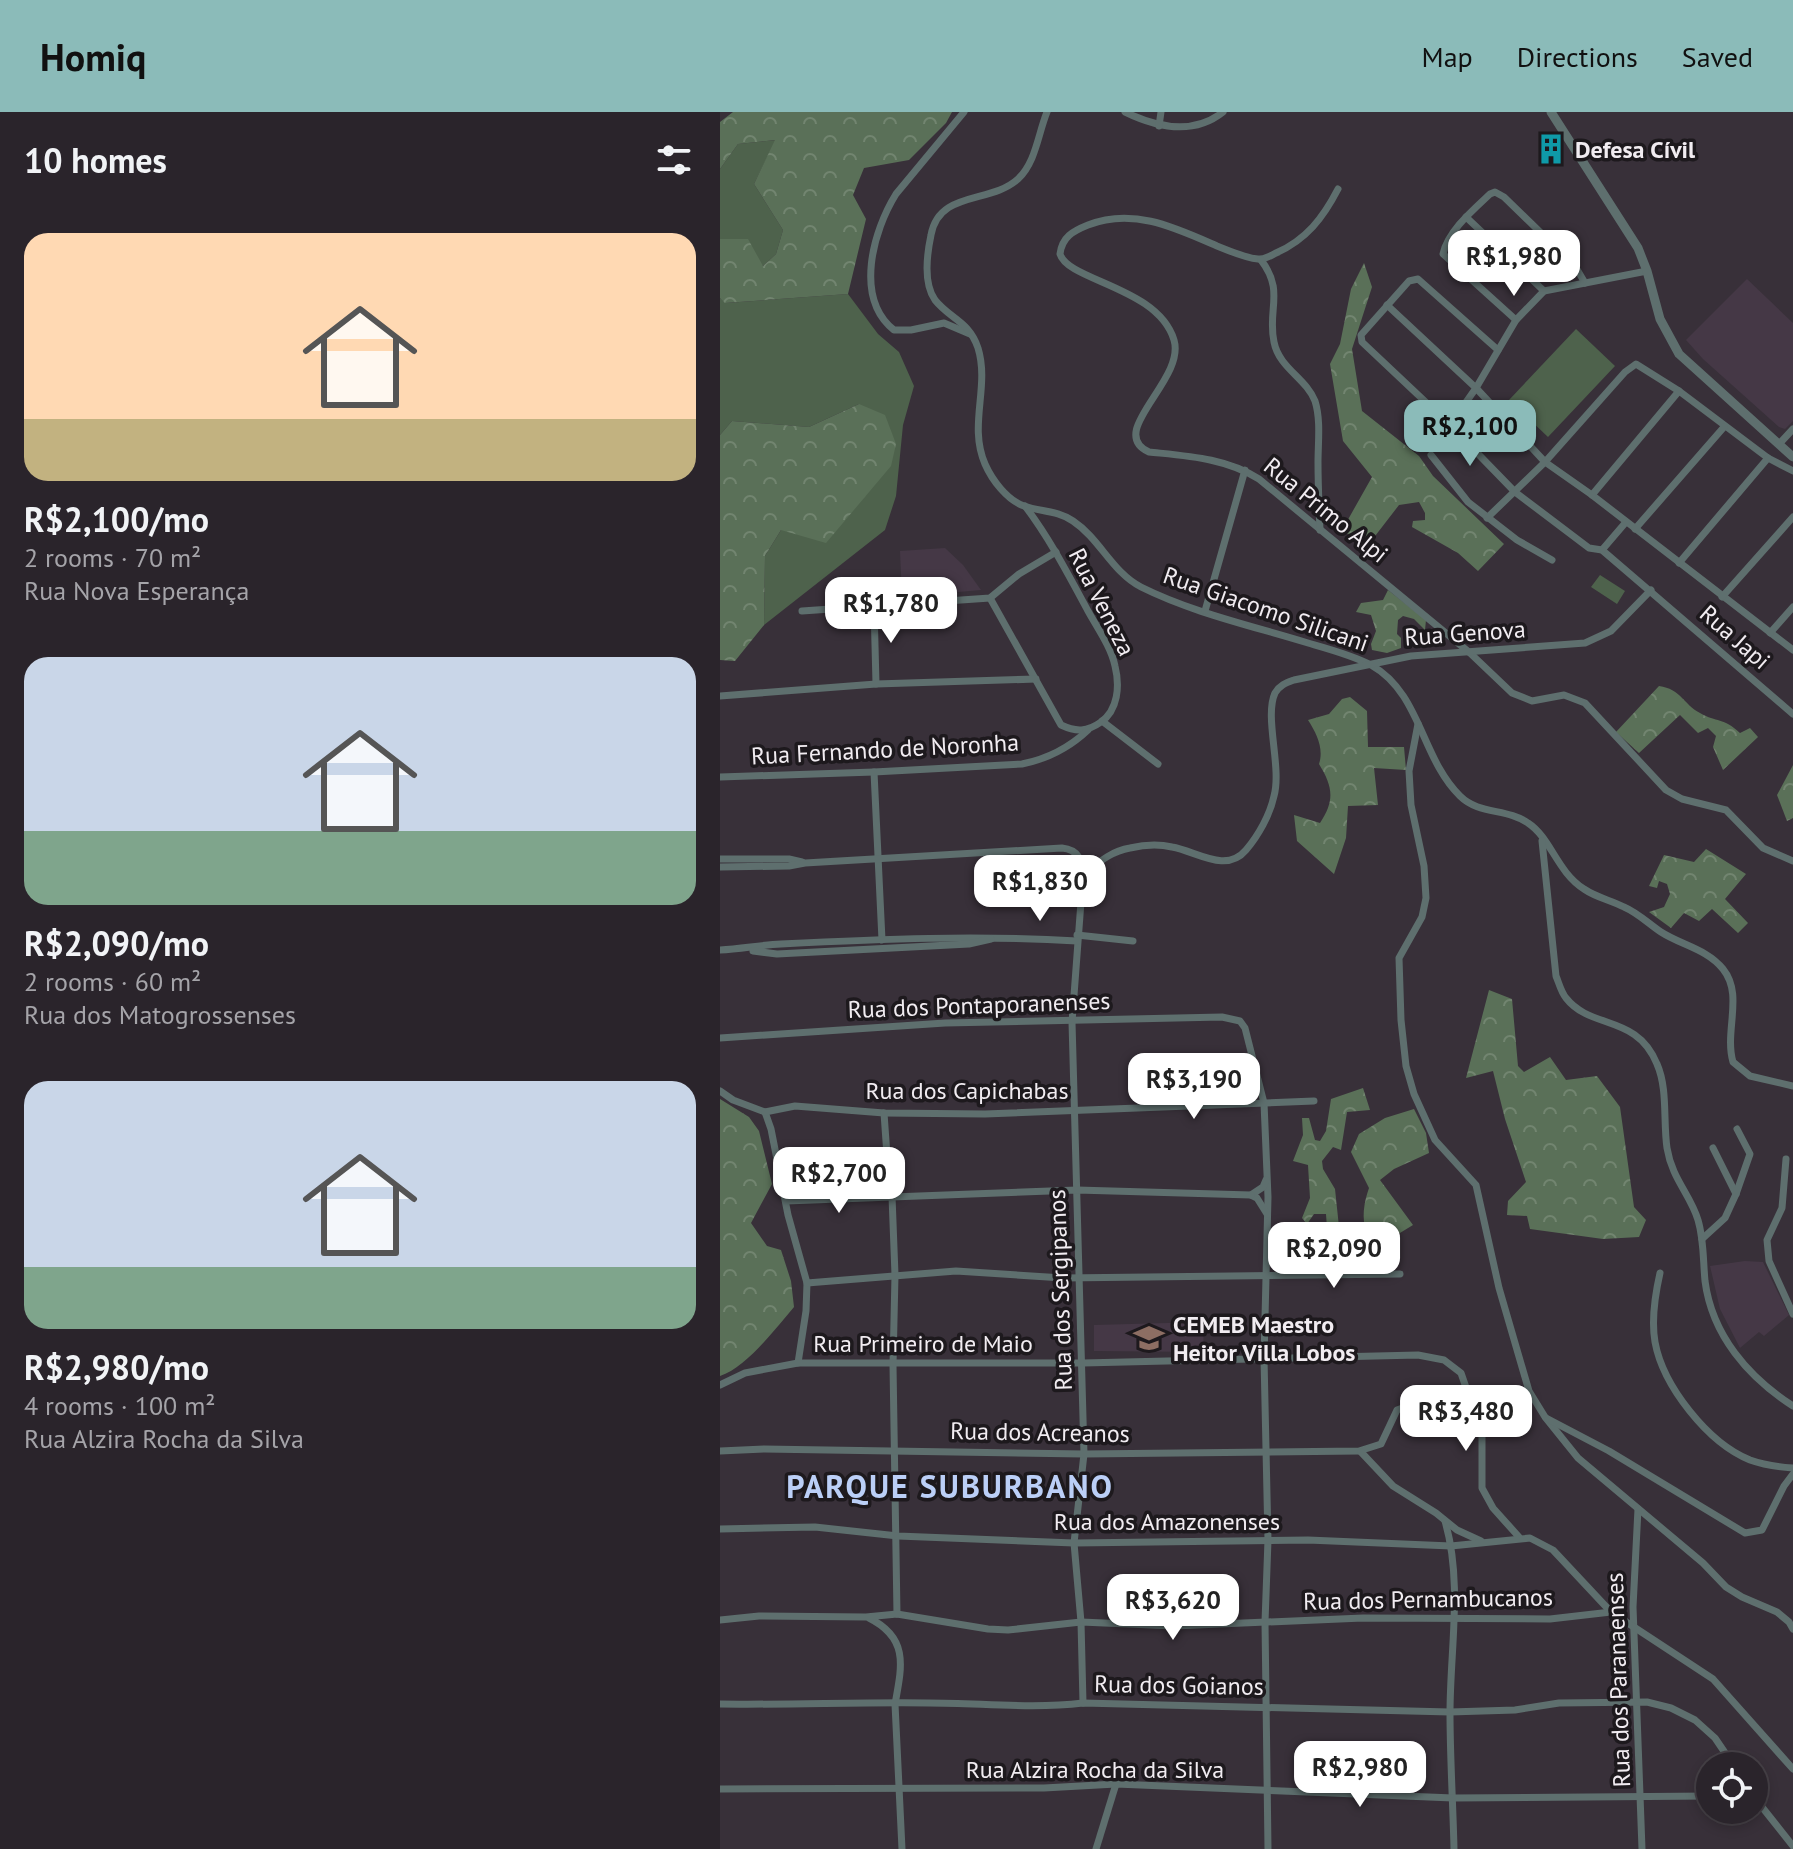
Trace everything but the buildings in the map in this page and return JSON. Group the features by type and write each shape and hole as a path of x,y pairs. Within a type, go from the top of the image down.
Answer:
{"street":[{"path":"964,112 887,209 880,226 871,278 872,292 881,315 894,330 944,323 973,335"},
{"path":"973,335 942,307 931,292 928,259 931,231 944,209 956,202 1004,189 1023,174 1047,112"},
{"path":"1125,112 1159,126 1188,127 1223,112"},
{"path":"1159,126 1161,112"},
{"path":"1551,112 1638,248 1660,319 1679,354 1793,457"},
{"path":"1320,530 1319,436 1315,402 1309,390 1276,352 1273,338 1276,296 1270,272 1261,260 1290,247 1309,233 1325,214 1338,189"},
{"path":"1516,320 1445,258 1445,245 1466,217 1490,194 1499,193 1575,266 1585,283"},
{"name":"Rua Primo Alpi","path":"1261,260 1229,251 1159,222 1134,217 1096,222 1074,230 1061,245 1062,260 1073,269 1132,295 1165,324 1174,340 1176,355 1172,368 1134,431 1140,448 1219,462 1245,470 1272,489 1522,699 1532,701 1564,695 1585,703 1666,790 1682,799 1726,810 1763,848 1793,861"},
{"path":"1466,217 1544,291"},
{"path":"1450,425 1516,320 1544,291 1647,271"},
{"path":"1498,350 1422,280 1409,281 1387,305 1476,388 1545,462 1793,650"},
{"name":"Rua Japi","path":"1387,305 1362,332 1362,342 1515,492 1589,548 1602,550 1793,714"},
{"name":"Rua Giacomo Silicani","path":"973,335 982,366 976,426 982,456 992,477 1001,487 1025,506 1058,512 1074,521 1136,585 1205,611 1369,664 1385,674 1411,707 1439,769 1466,802 1523,820 1531,824 1542,839"},
{"path":"1487,518 1545,462 1636,364 1679,391 1768,458 1793,471"},
{"path":"1592,495 1679,391"},
{"path":"1635,529 1724,427"},
{"path":"1780,443 1793,429"},
{"path":"1431,455 1468,502 1552,560"},
{"path":"1679,563 1768,458"},
{"path":"1205,611 1245,470"},
{"name":"Rua Veneza","path":"1025,506 1056,552 1110,650 1117,679 1114,705 1102,721"},
{"path":"1722,597 1793,517"},
{"path":"1602,550 1626,522"},
{"path":"802,611 990,598 1019,574 1056,552"},
{"name":"Rua Genova","path":"1083,875 1117,851 1150,845 1172,846 1217,861 1238,858 1268,815 1275,795 1277,775 1272,712 1276,691 1282,684 1411,656 1585,643 1611,631 1651,590"},
{"path":"990,598 1061,725 1078,731 1102,721 1158,764"},
{"path":"874,606 876,684"},
{"path":"1770,633 1793,607"},
{"path":"720,696 876,684 1036,679"},
{"path":"1418,724 1409,771 1411,805 1424,866 1426,898 1422,917 1399,958 1406,1066 1418,1105 1435,1140 1476,1185 1499,1288 1529,1391 1545,1417 1578,1458 1703,1563 1726,1587 1777,1612 1793,1629"},
{"name":"Rua Fernando de Noronha","path":"720,777 1022,764 1039,760 1074,743 1089,728"},
{"path":"874,772 882,940"},
{"path":"1542,839 1561,867 1582,888 1625,907 1717,963 1732,985 1730,1030 1733,1062 1750,1076 1793,1086"},
{"path":"1542,839 1556,976 1561,989 1566,999 1580,1009 1627,1028 1653,1055 1661,1074 1669,1158 1681,1191 1692,1206 1702,1239 1709,1302 1730,1346 1747,1370 1793,1406"},
{"path":"720,867 789,866 1062,848 1072,849 1079,855 1083,875"},
{"path":"720,859 789,859 805,863"},
{"path":"1545,874 1561,867"},
{"name":"Rua dos Sergipanos","path":"1083,875 1072,1022 1084,1454 1074,1543 1081,1622 1083,1703"},
{"path":"747,949 777,954 969,944 1001,936"},
{"path":"720,950 779,944 1001,936 1133,941"},
{"name":"Rua dos Pontaporanenses","path":"720,1038 945,1023 1222,1017 1240,1021 1249,1038 1264,1103"},
{"path":"720,1091 733,1100 765,1112 771,1129 807,1283 798,1363"},
{"name":"Rua dos Capichabas","path":"765,1112 795,1106 884,1113 985,1114 1314,1101"},
{"path":"1264,1103 1268,1216 1264,1358 1268,1540 1265,1622 1268,1849"},
{"path":"884,1113 895,1275 893,1365 897,1614"},
{"path":"1702,1239 1721,1223 1736,1194 1750,1154 1737,1129"},
{"path":"1713,1148 1736,1194"},
{"path":"1786,1159 1782,1208 1767,1240 1769,1261 1793,1314"},
{"path":"1251,1195 1263,1187 1267,1178"},
{"path":"786,1201 1077,1190 1251,1195 1257,1198 1268,1216"},
{"path":"1782,1208 1793,1203"},
{"path":"807,1283 956,1271 1080,1277 1400,1274"},
{"path":"1660,1273 1655,1296 1654,1337 1662,1366 1679,1395 1714,1436 1737,1453 1771,1466 1793,1468"},
{"name":"Rua Primeiro de Maio","path":"720,1385 745,1373 798,1363 1083,1363 1418,1355 1444,1360 1457,1367 1470,1403"},
{"path":"1359,1451 1381,1444 1397,1410 1470,1403 1482,1434 1482,1488 1493,1508 1519,1537 1536,1540 1553,1550 1611,1612 1713,1679 1793,1769"},
{"path":"1545,1417 1609,1451 1745,1533 1762,1530 1793,1474"},
{"name":"Rua dos Acreanos","path":"720,1451 894,1450 1084,1454 1359,1451"},
{"path":"1359,1451 1393,1486 1463,1534 1484,1542"},
{"name":"Rua dos Paranaenses","path":"1638,1509 1634,1628 1642,1849"},
{"path":"1445,1521 1451,1546 1455,1618 1450,1712 1454,1849"},
{"name":"Rua dos Amazonenses","path":"720,1529 815,1527 898,1536 1074,1543 1268,1540 1451,1546 1519,1537"},
{"path":"720,1610 725,1620"},
{"name":"Rua dos Pernambucanos","path":"725,1620 759,1616 866,1617 897,1614 988,1629 1081,1622 1174,1626 1455,1618 1550,1619 1611,1612"},
{"path":"866,1617 891,1632 899,1648 900,1681 895,1704 902,1849"},
{"name":"Rua dos Goianos","path":"720,1704 1042,1706 1083,1703 1450,1712 1515,1710 1559,1703 1636,1702 1664,1705 1695,1720 1715,1738 1724,1752"},
{"path":"1096,1849 1116,1784"},
{"name":"Rua Alzira Rocha da Silva","path":"720,1789 899,1790 1116,1784 1453,1798 1696,1796"},
{"path":"1768,1815 1793,1846"}],"shaded area":[{"path":"1747,279 1793,323 1793,421 1785,429 1703,359 1686,340"},
{"path":"945,548 963,565 981,590 902,597 900,551"},
{"path":"1763,1262 1789,1315 1764,1336 1759,1332 1740,1348 1720,1309 1710,1266"},
{"name":"CEMEB Maestro Heitor Villa Lobos","path":"1204,1322 1203,1352 1094,1351 1094,1325"}],"green space":[{"path":"733,112 952,112 946,123 909,160 864,168 853,195 866,219 848,294 725,303 720,298 720,239 748,239 763,266 776,254 783,230 754,184 775,140 738,144 720,169 720,122"},
{"path":"776,140 754,184 783,230 776,254 763,266 720,239 720,169 738,144"},
{"path":"1364,263 1372,287 1352,349 1362,411 1419,456 1433,476 1504,544 1478,571 1458,553 1412,527 1413,521 1425,520 1419,502 1399,505 1372,540 1341,532 1372,477 1343,441 1330,364 1340,344 1351,289"},
{"path":"848,294 878,334 899,352 914,386 903,425 896,496 885,530 764,625 765,556 859,404 809,427 732,421 720,435 720,298 726,303"},
{"path":"1576,329 1615,366 1548,437 1509,400"},
{"path":"859,404 885,415 896,444 891,466 826,543 781,530 765,556 764,625 735,661 720,660 720,435 732,421 809,427"},
{"path":"1600,575 1625,591 1617,604 1591,587"},
{"path":"1388,590 1426,620 1425,630 1414,619 1403,616 1398,620 1397,634 1401,638 1401,648 1387,653 1372,650 1376,631 1371,615 1356,612 1361,603 1383,600"},
{"path":"1659,686 1677,693 1706,716 1740,733 1750,728 1758,737 1723,770 1713,747 1716,736 1708,728 1698,733 1680,715 1639,753 1616,732"},
{"path":"1350,697 1367,711 1368,747 1404,747 1406,770 1374,768 1378,805 1348,806 1346,838 1334,874 1297,841 1294,815 1320,823 1330,800 1327,780 1319,764 1319,742 1308,720 1329,714 1342,699"},
{"path":"1793,765 1793,818 1787,821 1777,795"},
{"path":"1706,849 1746,874 1725,899 1748,923 1738,933 1712,909 1699,921 1684,913 1671,928 1649,912 1664,907 1670,894 1667,884 1659,881 1657,888 1649,886 1664,855 1694,862"},
{"path":"1489,990 1512,999 1518,1066 1524,1072 1550,1057 1566,1080 1597,1076 1620,1107 1634,1207 1646,1220 1639,1237 1603,1239 1530,1229 1527,1216 1507,1215 1508,1201 1526,1182 1493,1071 1466,1078"},
{"path":"1363,1088 1370,1110 1347,1112 1341,1150 1333,1147 1322,1161 1323,1169 1335,1189 1339,1227 1327,1228 1326,1214 1314,1214 1307,1224 1302,1218 1310,1198 1308,1165 1293,1161 1303,1135 1302,1118 1309,1118 1315,1140 1320,1141 1326,1131 1331,1099"},
{"path":"720,1099 749,1117 759,1131 772,1184 751,1223 767,1246 781,1250 791,1281 794,1307 750,1356 720,1376"},
{"path":"1414,1109 1426,1133 1429,1153 1394,1169 1380,1180 1413,1225 1395,1236 1367,1233 1364,1210 1369,1188 1351,1152 1359,1134 1385,1118"}],"place":[{"name":"Defesa Cívil","path":"1551,149"},
{"name":"CEMEB Maestro Heitor Villa Lobos","path":"1149,1338"}],"district":[{"name":"PARQUE SUBURBANO","path":"950,1486"}]}
